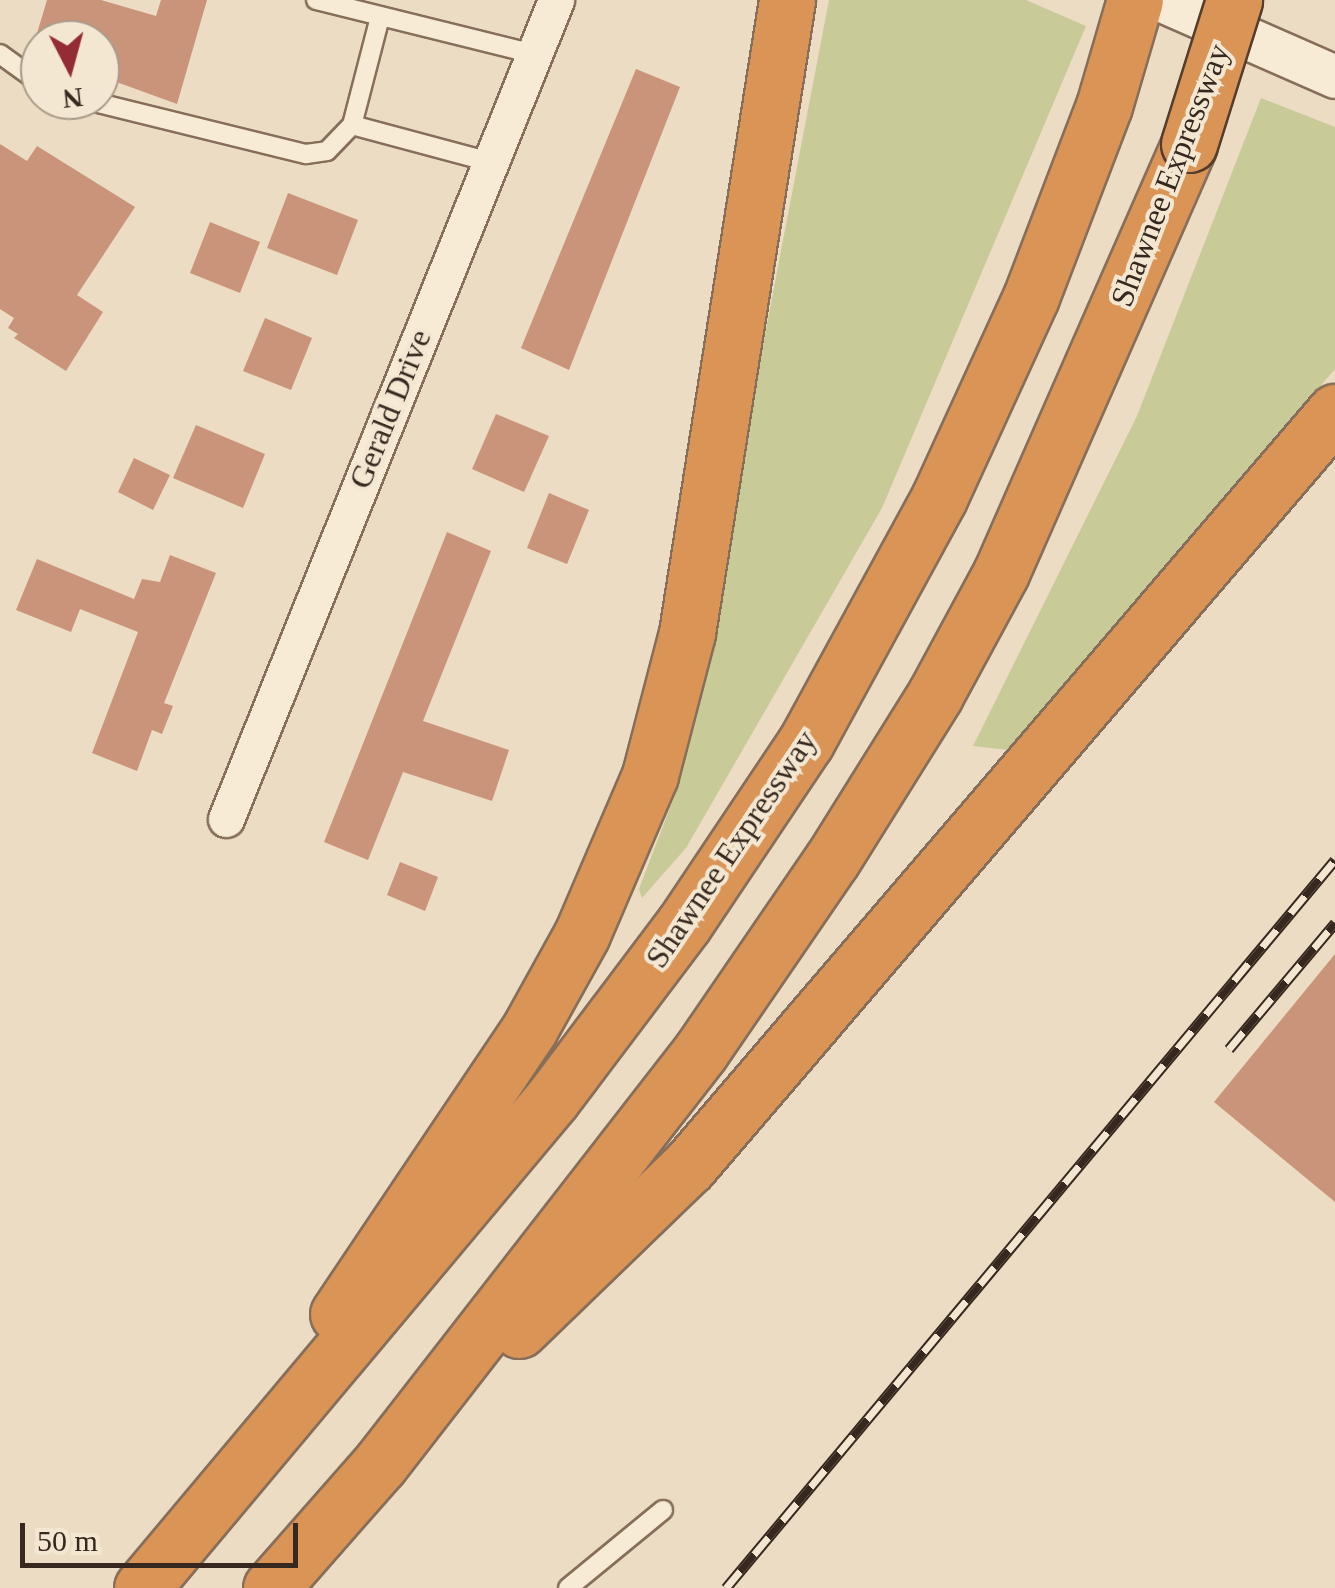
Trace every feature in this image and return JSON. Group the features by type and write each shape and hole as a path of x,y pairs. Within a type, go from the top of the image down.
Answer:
{"highway":[{"path":"234,1475 530,1028 582,934 650,775 687,632 787,0"},
{"name":"Shawnee Expressway","path":"142,1588 234,1475 428,1254 552,1099 684,924 806,742 939,498 1032,297 1104,106 1135,0"},
{"name":"Shawnee Expressway","path":"272,1588 380,1464 701,1051 936,695 1008,556 1189,144 1234,0"},
{"path":"380,1464 689,1166 1335,412"}],"street":[{"name":"Gerald Drive","path":"226,819 556,0"},
{"path":"1160,0 1335,77"}],"lane":[{"path":"316,0 534,54"},
{"path":"120,108 306,154 327,152 352,125 380,16"},
{"path":"352,125 490,162"},
{"path":"568,1588 663,1510"}],"green space":[{"path":"829,0 1026,0 1086,26 882,508 686,848 642,898 639,889 679,784"},
{"path":"1261,98 1335,127 1335,369 1008,750 973,746 1137,416"}],"building":[{"path":"47,0 101,0 156,16 161,0 207,0 177,104 120,83 120,20 41,20"},
{"path":"636,69 680,87 569,370 521,348"},
{"path":"0,144 27,161 37,146 135,207 77,295 103,312 66,371 14,338 18,334 8,328 14,318 0,309"},
{"path":"288,193 358,220 337,275 267,248"},
{"path":"210,222 260,242 240,293 190,273"},
{"path":"265,318 312,338 291,390 243,371"},
{"path":"496,414 549,436 524,492 472,469"},
{"path":"196,425 265,454 243,508 173,478"},
{"path":"134,458 170,475 153,510 118,492"},
{"path":"549,493 589,510 567,564 527,548"},
{"path":"447,532 491,551 423,721 509,750 492,801 403,772 368,860 324,842"},
{"path":"170,555 216,573 164,703 173,706 162,734 152,730 137,771 92,753 138,632 80,609 71,632 16,610 37,559 134,599 142,579 160,582"},
{"path":"400,862 438,877 425,911 387,895"},
{"path":"1335,954 1335,1202 1214,1102"}],"railway":[{"path":"726,1588 1335,860"},
{"path":"1229,1049 1335,923"}]}
